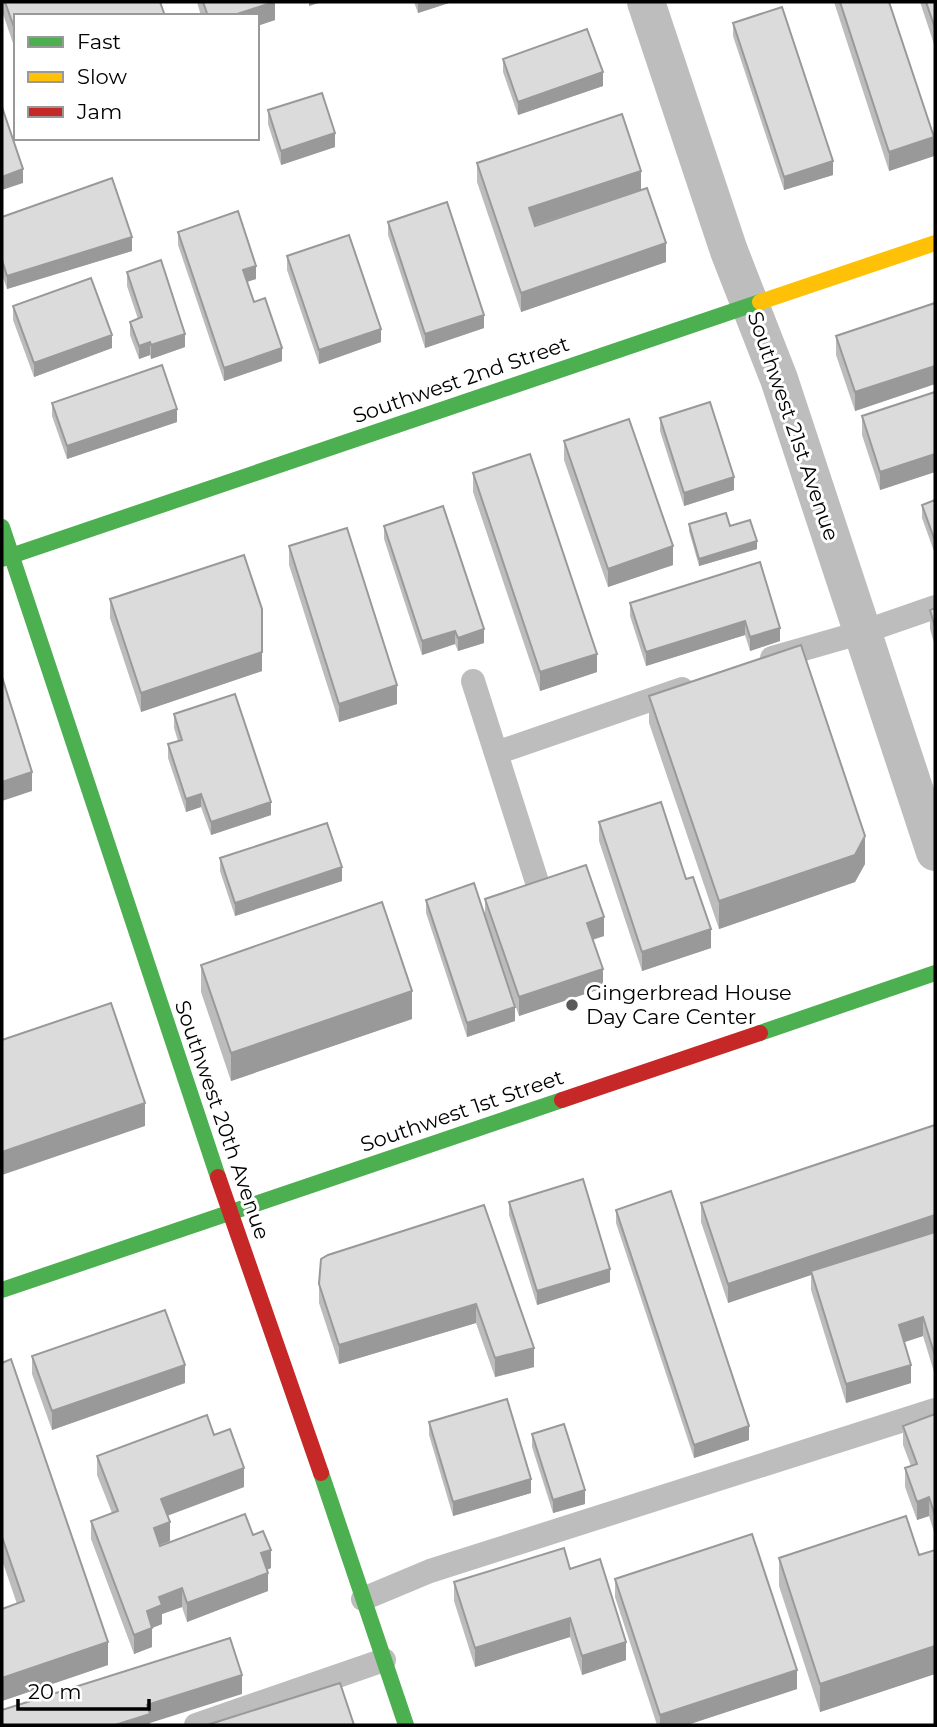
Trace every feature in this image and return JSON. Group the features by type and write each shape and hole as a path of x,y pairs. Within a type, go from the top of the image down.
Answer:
{"street":[{"name":"Southwest 21st Avenue","path":"646,2 729,250 779,379 935,852"},
{"name":"Southwest 2nd Street","path":"7,558 935,243"},
{"name":"Southwest 20th Avenue","path":"2,527 7,558 406,1725"},
{"name":"Southwest 1st Street","path":"2,1290 935,973"}],"lane":[{"path":"752,665 935,607"},
{"path":"473,681 537,882"},
{"path":"496,753 700,683"},
{"path":"363,1599 430,1571 935,1410"},
{"path":"196,1725 384,1660"}],"building":[{"path":"5,2 160,2 164,14 14,14 14,27"},
{"path":"203,2 274,2 237,14 207,14"},
{"path":"840,2 889,2 934,137 889,152"},
{"path":"926,2 935,2 935,28"},
{"path":"782,7 833,161 784,177 733,23"},
{"path":"587,29 603,72 518,102 503,59"},
{"path":"322,93 335,133 281,151 268,110"},
{"path":"2,107 23,169 2,177"},
{"path":"622,114 641,171 529,208 535,226 647,188 666,243 521,293 477,163"},
{"path":"112,178 132,237 7,276 2,260 2,217"},
{"path":"447,202 484,315 425,334 388,222"},
{"path":"238,211 256,266 243,270 254,302 265,298 282,348 224,368 178,232"},
{"path":"349,235 381,329 319,350 287,256"},
{"path":"161,260 185,334 139,346 130,322 142,317 127,272"},
{"path":"91,278 112,335 34,363 13,306"},
{"path":"935,303 935,366 855,392 836,336"},
{"path":"162,365 177,409 67,446 52,403"},
{"path":"935,392 935,454 880,472 862,416"},
{"path":"710,402 734,477 684,493 660,418"},
{"path":"629,419 673,546 608,569 564,441"},
{"path":"530,454 597,654 540,672 473,473"},
{"path":"935,500 935,541 922,505"},
{"path":"443,506 484,629 458,638 455,631 422,641 384,526"},
{"path":"726,513 730,526 750,520 757,541 699,559 689,524"},
{"path":"347,528 397,685 339,704 289,546"},
{"path":"244,555 262,609 262,652 141,693 110,599"},
{"path":"760,562 780,628 750,637 745,621 646,652 630,603"},
{"path":"935,608 935,627 930,610"},
{"path":"801,645 865,836 855,855 719,901 649,696"},
{"path":"2,677 32,772 2,782"},
{"path":"235,694 271,802 211,822 201,794 186,799 168,744 182,740 174,714"},
{"path":"661,802 686,879 693,877 711,929 642,952 599,822"},
{"path":"327,823 342,867 235,903 220,858"},
{"path":"586,865 604,917 587,923 603,969 519,997 485,899"},
{"path":"474,883 515,1007 467,1023 426,900"},
{"path":"382,902 412,991 231,1053 201,965"},
{"path":"111,1003 145,1103 2,1152 2,1040"},
{"path":"935,1125 935,1215 728,1284 701,1203"},
{"path":"583,1179 610,1269 537,1291 509,1202"},
{"path":"671,1191 749,1426 694,1445 616,1210"},
{"path":"484,1205 534,1348 495,1358 476,1304 339,1345 319,1284 321,1259"},
{"path":"935,1232 935,1356 923,1317 899,1325 911,1365 846,1384 811,1271"},
{"path":"165,1310 185,1365 52,1411 32,1356"},
{"path":"11,1359 108,1642 2,1678 2,1609 24,1601 2,1537 2,1363"},
{"path":"507,1399 531,1479 453,1502 429,1422"},
{"path":"935,1414 935,1516 929,1497 917,1502 905,1468 917,1464 903,1426"},
{"path":"207,1415 214,1435 230,1429 244,1468 161,1499 170,1522 154,1528 160,1546 245,1514 253,1535 263,1531 271,1550 261,1553 268,1573 187,1603 182,1588 159,1597 162,1605 147,1611 152,1628 134,1635 91,1521 118,1511 97,1456"},
{"path":"564,1424 585,1490 553,1500 532,1434"},
{"path":"906,1516 919,1555 935,1550 935,1646 820,1684 779,1558"},
{"path":"752,1534 797,1670 660,1715 615,1579"},
{"path":"564,1548 570,1569 600,1559 626,1642 582,1656 570,1618 475,1648 454,1582"},
{"path":"230,1638 242,1675 147,1705 150,1714 115,1725 2,1725 2,1710"},
{"path":"340,1683 354,1725 207,1725"}],"traffic: fast":[{"path":"2,559 760,302"},
{"path":"2,527 218,1177"},
{"path":"760,1033 935,973"},
{"path":"2,1290 562,1100"},
{"path":"321,1473 406,1725"}],"traffic: slow":[{"path":"760,302 935,243"}],"traffic: jam":[{"path":"562,1100 760,1033"},
{"path":"218,1177 321,1473"}],"place":[{"name":"Gingerbread House Day Care Center","path":"572,1005"}]}
